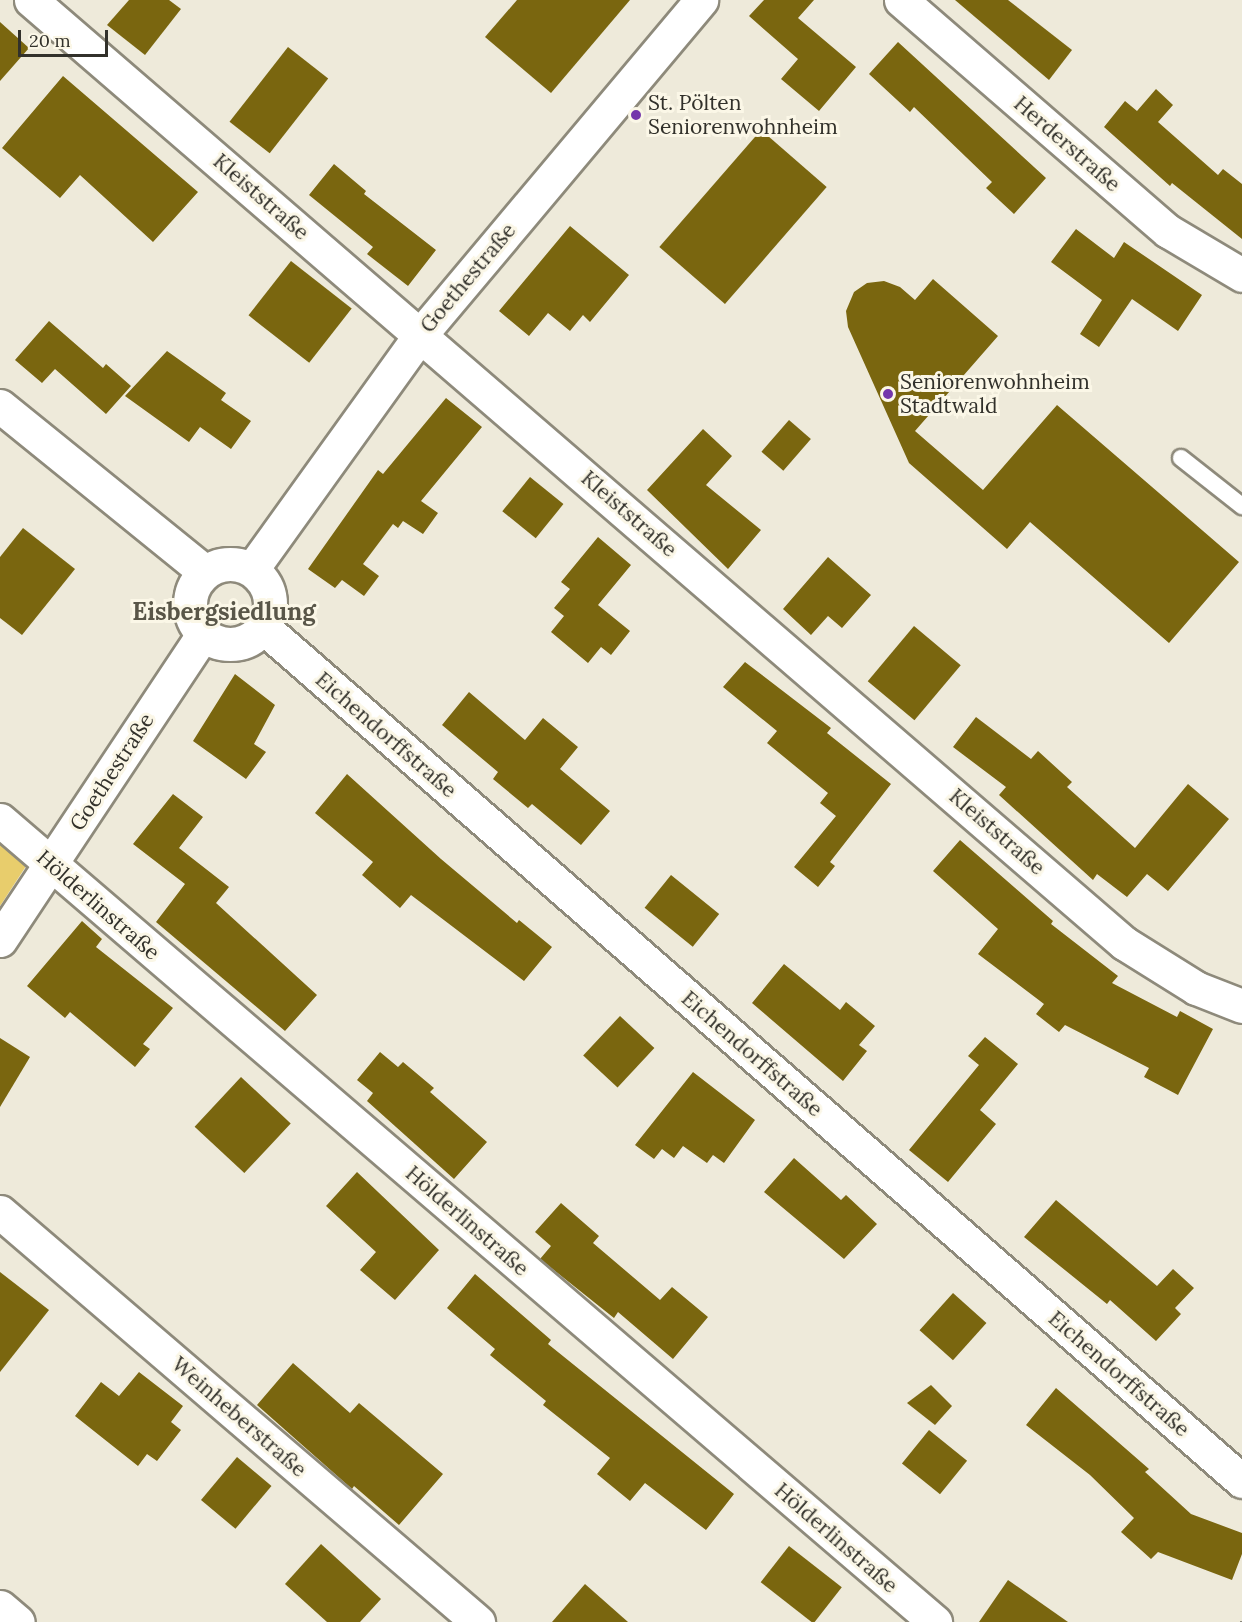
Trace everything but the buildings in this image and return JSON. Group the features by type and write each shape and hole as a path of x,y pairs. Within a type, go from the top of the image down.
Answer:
{"street":[{"name":"Kleiststraße","path":"31,0 421,334 1124,943 1196,988 1242,1006"},
{"name":"Goethestraße","path":"252,569 421,334 701,0"},
{"name":"Herderstraße","path":"901,0 1168,231 1242,275"},
{"path":"0,406 205,572"},
{"path":"228,563 252,569 266,585 270,596 263,627 246,641 236,644 215,641 203,634 193,620 190,599 205,572 228,563"},
{"name":"Eichendorffstraße","path":"263,627 1242,1481"},
{"name":"Goethestraße","path":"0,940 203,634"},
{"name":"Hölderlinstraße","path":"0,820 935,1622"},
{"name":"Weinheberstraße","path":"0,1212 478,1622"},
{"path":"0,1607 18,1622"}],"lane":[{"path":"1181,458 1242,506"}],"shaded area":[{"path":"0,839 28,863 0,906"}],"place":[{"name":"St. Pölten Seniorenwohnheim","path":"636,115"},
{"name":"Seniorenwohnheim Stadtwald","path":"888,394"}],"district":[{"name":"Eisbergsiedlung","path":"224,612"}]}
